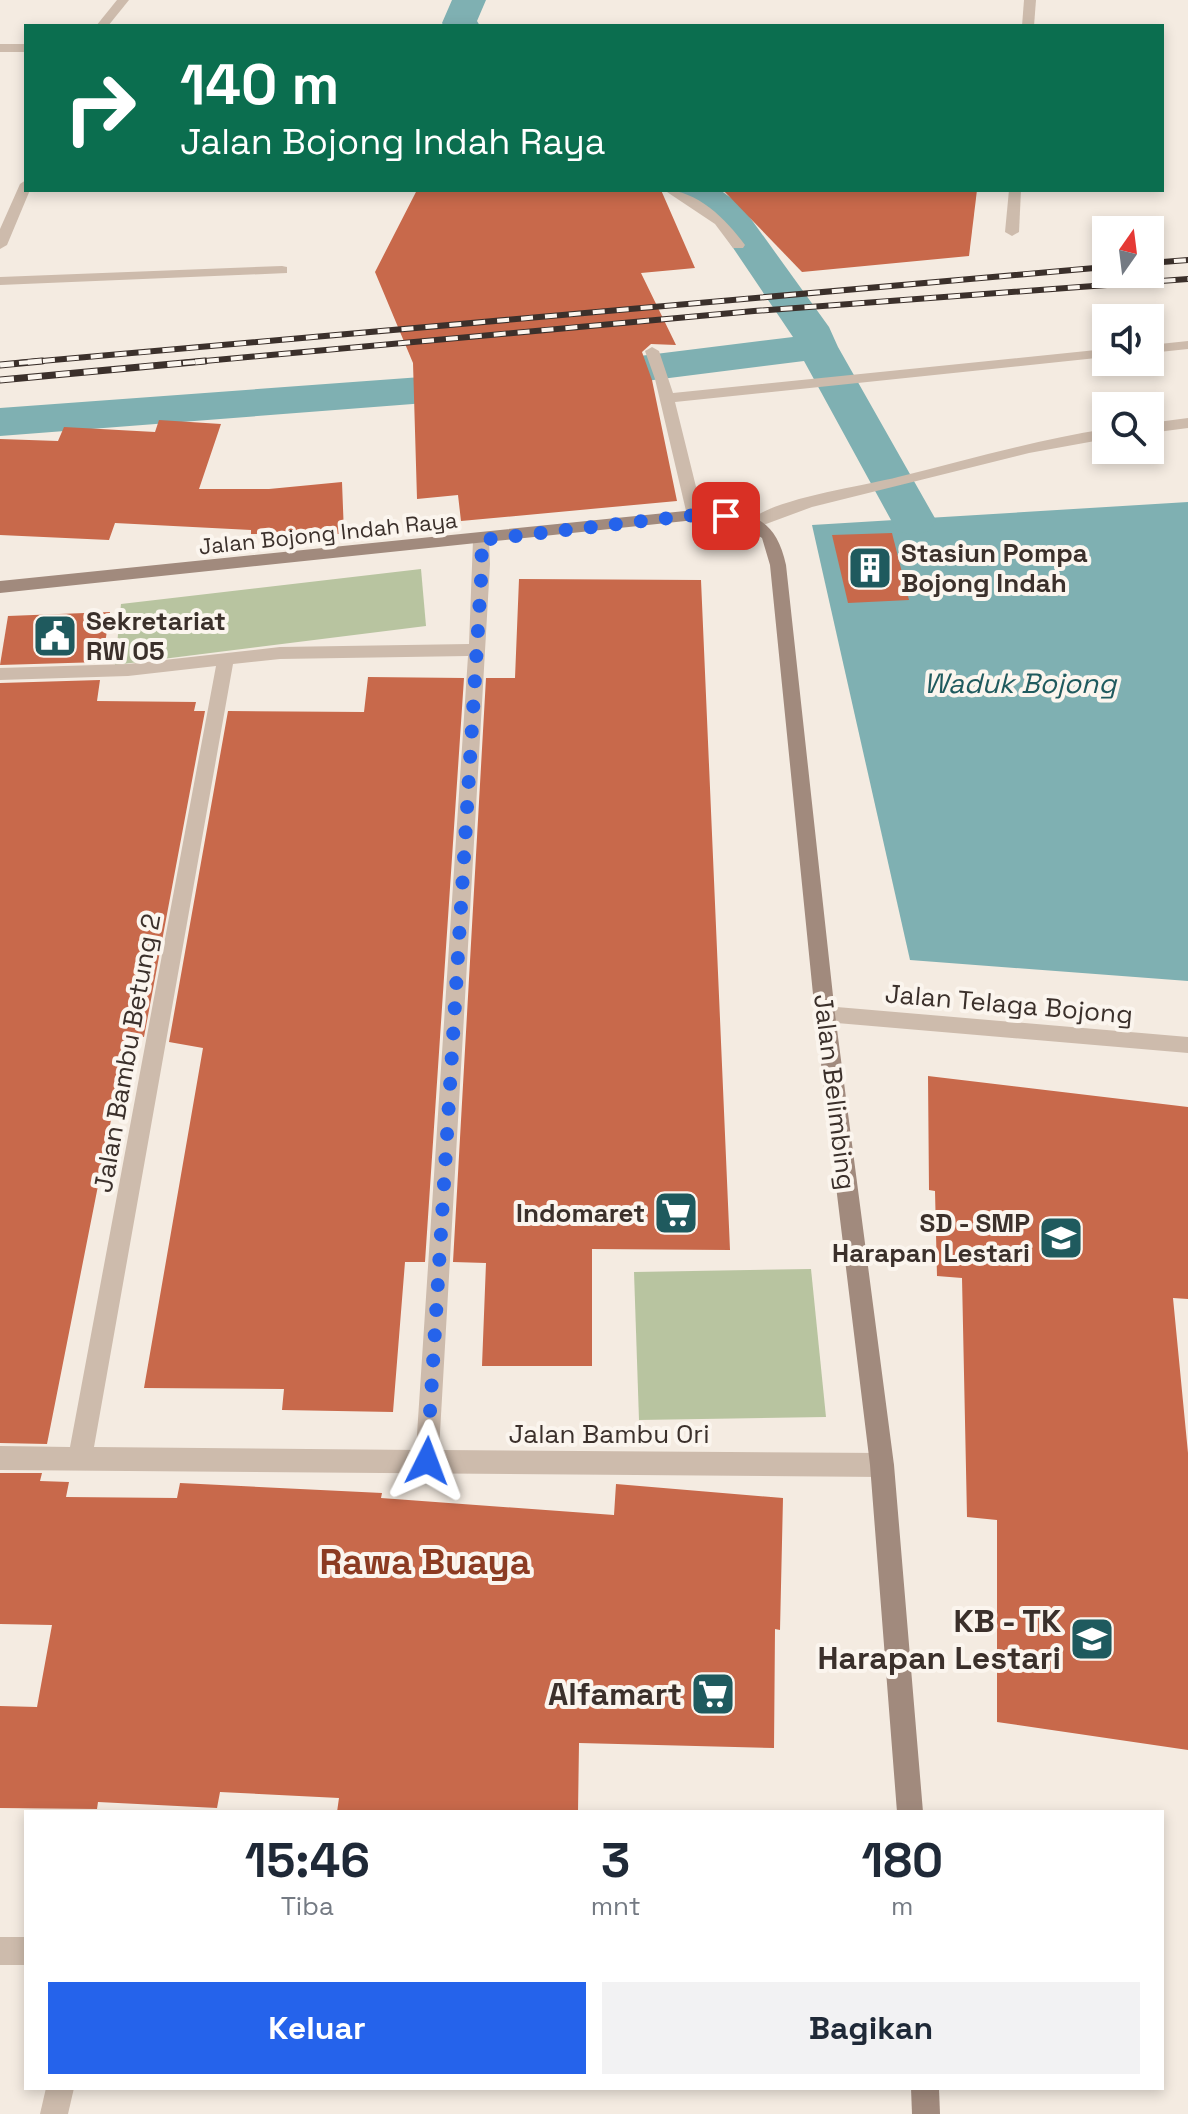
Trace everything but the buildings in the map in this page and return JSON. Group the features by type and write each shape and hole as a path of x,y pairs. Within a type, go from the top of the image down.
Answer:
{"street":[{"path":"104,24 123,0"},
{"path":"1028,24 1030,0"},
{"path":"0,48 24,48"},
{"path":"0,245 24,189"},
{"path":"673,192 720,221 738,245"},
{"path":"1012,232 1015,192"},
{"path":"0,281 282,270"},
{"path":"1164,348 1188,345"},
{"path":"653,354 667,398 695,515"},
{"path":"667,398 1092,354"},
{"path":"1164,426 1188,423"},
{"path":"755,523 788,507 902,481 967,461 1092,437"},
{"name":"Jalan Bojong Indah Raya","path":"0,587 481,540 695,515 726,516 755,523"},
{"name":"Jalan Belimbing","path":"755,523 769,535 778,565 825,1014 882,1465 910,1810"},
{"path":"427,1461 477,650 481,540"},
{"path":"0,674 128,670 280,653 477,650"},
{"name":"Jalan Bambu Betung 2","path":"80,1458 226,657"},
{"name":"Jalan Telaga Bojong","path":"825,1014 1188,1045"},
{"name":"Jalan Bambu Ori","path":"0,1458 882,1465"},
{"path":"0,1951 24,1951"},
{"path":"54,2114 60,2090"},
{"path":"925,2090 926,2114"}],"green space":[{"path":"421,569 426,626 115,665 121,604"},
{"path":"811,1269 826,1417 639,1420 634,1272"}],"water":[{"name":"Waduk Bojong","path":"1188,502 1188,981 910,960 812,525"}],"waterway":[{"path":"460,24 469,0"},
{"path":"699,192 728,213 809,327 817,347"},
{"path":"0,422 543,381 817,347"},
{"path":"817,347 913,520"}],"railway":[{"path":"1164,262 1188,260"},
{"path":"19,363 1092,268"},
{"path":"183,363 754,311 1188,279"},
{"path":"0,365 42,361"},
{"path":"0,380 205,361"}],"place":[{"name":"Stasiun Pompa Bojong Indah","path":"870,568"},
{"name":"Sekretariat RW 05","path":"55,636"},
{"name":"Indomaret","path":"676,1213"},
{"name":"SD - SMP Harapan Lestari","path":"1061,1238"},
{"name":"KB - TK Harapan Lestari","path":"1092,1639"},
{"name":"Alfamart","path":"713,1694"}],"district":[{"name":"Rawa Buaya","path":"425,1561"}],"route":[{"path":"427,1461 482,564 481,540 695,515 726,516"}]}
